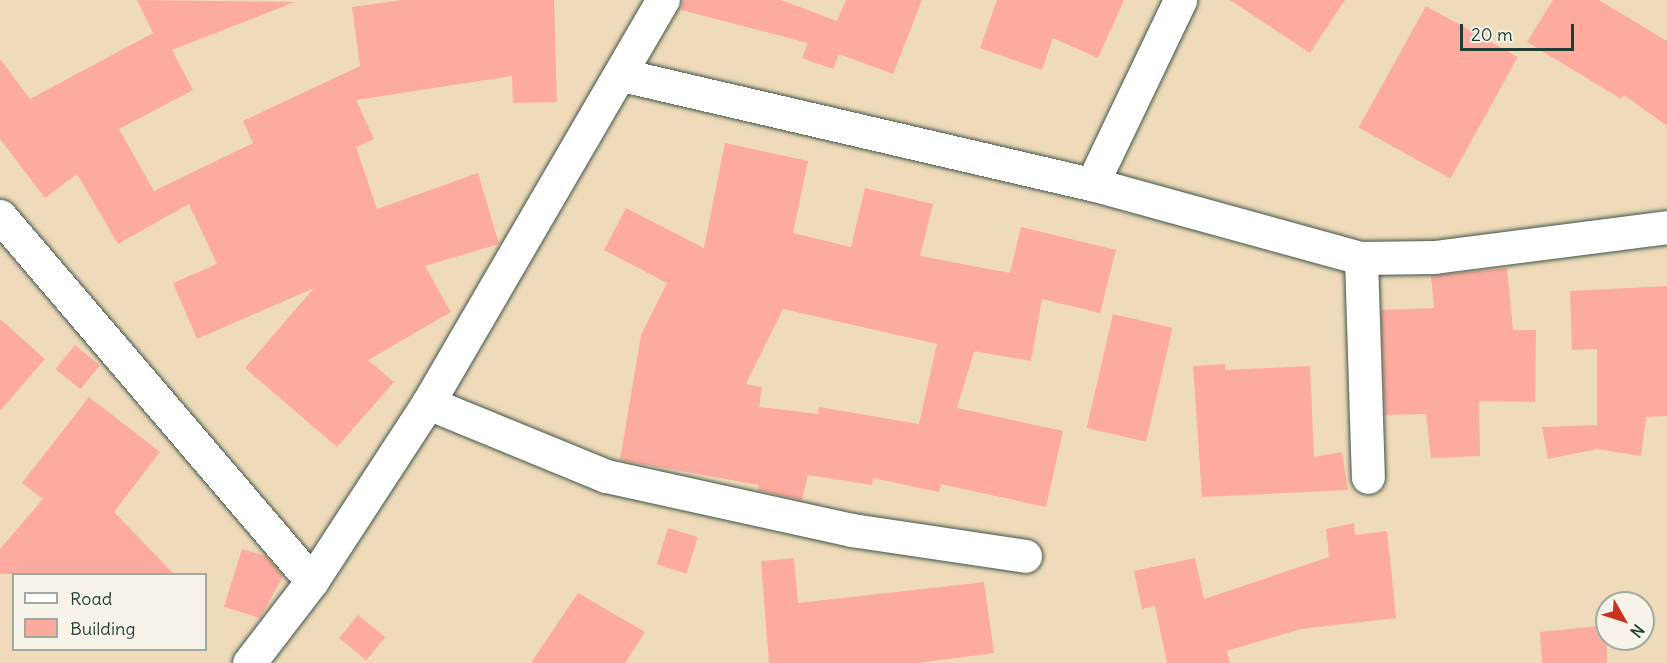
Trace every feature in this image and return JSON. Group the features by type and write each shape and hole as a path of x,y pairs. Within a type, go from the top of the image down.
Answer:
{"street":[{"path":"249,663 312,580 428,403 622,75 663,0"},
{"path":"1092,184 1180,0"},
{"path":"622,75 1092,184 1361,258 1434,256 1667,227"},
{"path":"0,216 312,580"},
{"path":"1361,258 1368,477"},
{"path":"428,403 606,476 852,530 1025,556"}],"building":[{"path":"137,0 295,2 172,50 193,90 119,129 154,191 253,143 243,121 360,66 352,7 402,0 554,0 557,102 513,103 512,76 356,100 374,139 356,147 377,209 478,173 499,244 425,266 451,312 368,360 394,382 337,447 245,368 314,288 197,339 173,283 217,264 189,204 118,244 77,174 45,198 0,139 0,59 30,99 153,33"},
{"path":"683,0 781,0 837,21 846,0 922,0 893,74 839,54 833,69 802,58 808,43 681,10"},
{"path":"997,0 1124,0 1098,58 1053,38 1042,70 980,48"},
{"path":"1230,0 1345,0 1310,53"},
{"path":"1553,0 1599,0 1667,41 1667,126 1624,95 1621,99 1527,42"},
{"path":"1426,6 1518,57 1450,178 1359,128"},
{"path":"725,143 808,161 793,233 851,247 865,188 933,204 920,256 1010,273 1021,227 1116,250 1100,313 1042,299 1031,361 974,351 957,408 1063,431 1046,507 941,484 939,492 873,478 872,485 808,475 802,500 758,490 759,485 620,460 641,335 667,283 604,250 626,208 704,248","holes":["783,309 937,344 919,424 819,407 818,414 759,407 762,387 746,384"]},
{"path":"1507,268 1513,330 1536,330 1535,402 1479,401 1480,456 1431,458 1426,414 1385,415 1381,310 1434,308 1431,276"},
{"path":"1667,286 1667,416 1646,417 1641,456 1597,449 1548,459 1542,427 1597,425 1597,349 1572,350 1570,291"},
{"path":"1113,314 1172,328 1146,442 1087,428"},
{"path":"0,319 45,359 0,411"},
{"path":"75,345 100,365 80,389 55,369"},
{"path":"1225,364 1225,370 1310,366 1314,457 1342,452 1348,490 1202,497 1193,366"},
{"path":"89,397 160,452 114,512 173,573 0,574 0,549 43,499 22,483"},
{"path":"1354,523 1355,535 1387,531 1396,618 1301,629 1227,651 1230,663 1167,663 1155,606 1142,609 1134,571 1195,558 1204,599 1329,557 1326,529"},
{"path":"668,528 698,537 687,573 657,564"},
{"path":"242,549 266,556 283,576 260,618 224,607"},
{"path":"794,558 798,603 984,582 994,653 918,663 769,663 761,561"},
{"path":"578,593 645,632 625,663 531,663"},
{"path":"358,615 385,637 366,660 339,638"},
{"path":"1595,626 1595,651 1607,651 1607,663 1542,663 1540,632"}]}
